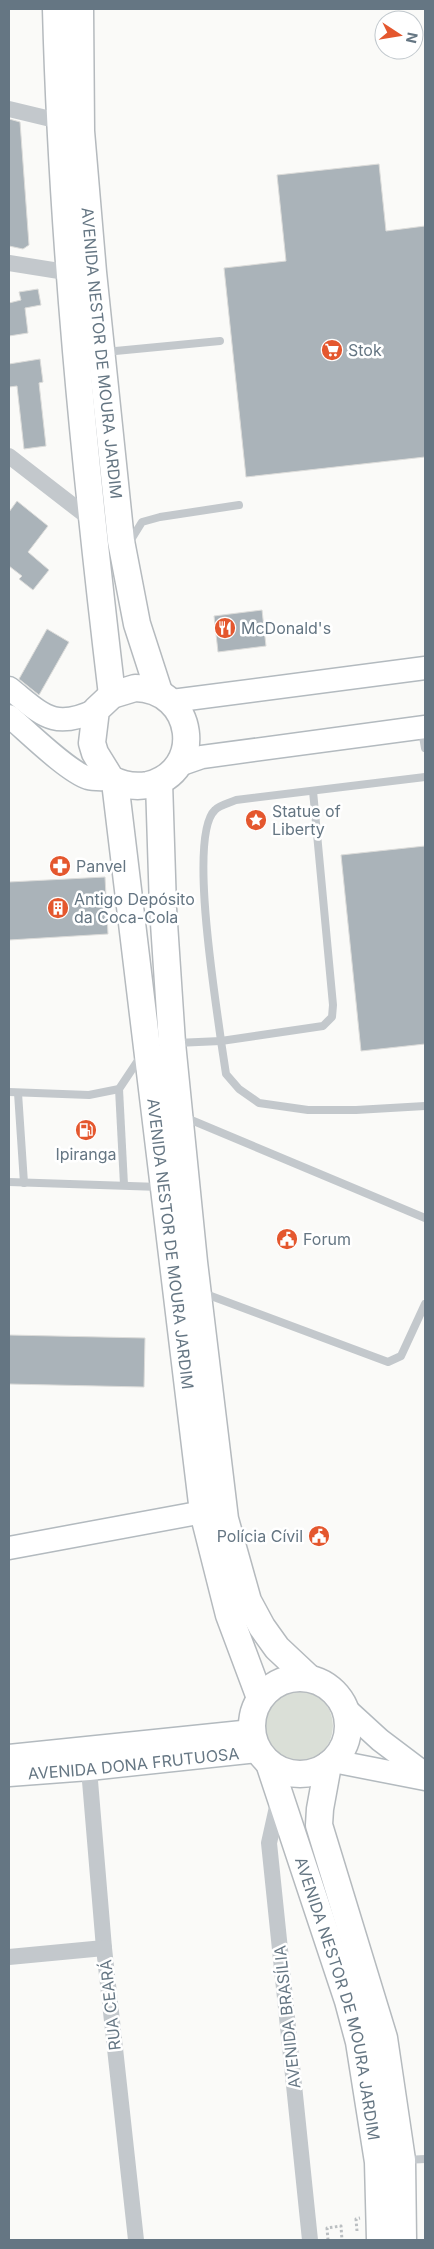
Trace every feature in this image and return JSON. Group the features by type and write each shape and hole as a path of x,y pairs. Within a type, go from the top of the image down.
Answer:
{"main road":[{"name":"AVENIDA NESTOR DE MOURA JARDIM","path":"56,9 59,121 81,273 101,352 123,554 137,624 165,697 184,720 187,743 179,765"},
{"name":"AVENIDA NESTOR DE MOURA JARDIM","path":"80,9 81,273 104,703 92,742 95,753 113,780 130,916 160,1044 187,1292 203,1512 228,1615 260,1698 253,1714 260,1748 280,1796 348,2001 359,2042 378,2162 380,2240"},
{"path":"104,703 135,688 146,688 165,697"},
{"path":"113,780 137,787 159,782 170,775 179,765"},
{"name":"AVENIDA NESTOR DE MOURA JARDIM","path":"159,782 163,908 160,1044"},
{"name":"AVENIDA NESTOR DE MOURA JARDIM","path":"187,1292 225,1519 248,1601 262,1627 277,1648 309,1678 324,1684 337,1694 345,1708 348,1721 348,1735 343,1748 330,1763 320,1809 320,1825 384,2038 413,2159 403,2240"},
{"path":"260,1698 278,1682 293,1678 309,1678"},
{"path":"260,1748 280,1770 294,1774 318,1771 330,1763"}],"street":[{"path":"9,109 59,121"},
{"path":"9,263 81,273"},
{"path":"9,456 93,521"},
{"path":"165,697 425,668"},
{"path":"9,688 46,717 81,718 104,703"},
{"path":"9,716 83,776 113,780"},
{"path":"179,765 202,757 424,734"},
{"path":"9,1548 203,1512"},
{"path":"345,1708 380,1740 425,1774"},
{"name":"AVENIDA DONA FRUTUOSA","path":"9,1756 260,1748"},
{"name":"AVENIDA DONA FRUTUOSA","path":"9,1775 90,1769 260,1748"},
{"path":"330,1763 425,1779"},
{"name":"RUA CEARÁ","path":"90,1769 104,1948 136,2240"},
{"name":"AVENIDA BRASÍLIA","path":"280,1796 269,1843 310,2240"},
{"path":"9,1957 104,1948"}],"lane":[{"path":"101,352 220,341"},
{"path":"123,554 142,522 160,517 239,505"},
{"path":"425,778 236,800 215,810 207,823 202,868 226,1074 239,1090 259,1103 308,1110 356,1110 425,1106"},
{"path":"9,1092 89,1095 119,1089 160,1044 221,1041 323,1026 332,1017 333,1005 313,791"},
{"path":"119,1089 124,1184"},
{"path":"18,1092 24,1183"},
{"path":"168,1113 425,1218"},
{"path":"9,1182 176,1186"},
{"path":"187,1292 388,1362 401,1356 425,1304"}],"path":[{"path":"328,2240 327,2228 341,2226 342,2240"}],"shaded area":[{"path":"289,1689 303,1689 317,1695 327,1705 333,1719 333,1733 327,1747 317,1757 303,1763 289,1763 275,1757 265,1747 259,1733 259,1719 265,1705 275,1695"}],"building":[{"path":"9,119 20,122 29,245 23,249 9,246"},
{"path":"379,164 386,231 425,226 425,457 246,477 224,268 286,261 277,175"},
{"path":"38,289 41,305 25,308 28,333 9,336 9,303 21,300 19,292"},
{"path":"40,359 43,382 39,383 46,446 24,449 17,386 9,387 9,364"},
{"path":"17,501 48,526 28,552 49,570 33,590 19,579 22,576 9,566 9,512"},
{"path":"262,610 266,646 218,652 214,616"},
{"path":"47,629 69,642 39,695 19,679"},
{"path":"425,846 425,1044 361,1051 341,855"},
{"name":"Antigo Depósito da Coca-Cola","path":"105,877 108,934 9,940 9,882"},
{"path":"9,1335 145,1338 144,1387 9,1384"}],"place":[{"name":"Stok","path":"332,350"},
{"name":"McDonald's","path":"225,628"},
{"name":"Statue of Liberty","path":"256,820"},
{"name":"Panvel","path":"60,866"},
{"name":"Antigo Depósito da Coca-Cola","path":"58,908"},
{"name":"Ipiranga","path":"86,1130"},
{"name":"Forum","path":"287,1239"},
{"name":"Polícia Cívil","path":"319,1536"}]}
